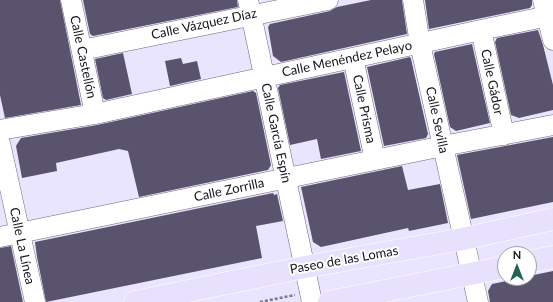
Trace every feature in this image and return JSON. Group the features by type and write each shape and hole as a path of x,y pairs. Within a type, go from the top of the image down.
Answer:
{"main road":[{"name":"Paseo de las Lomas","path":"135,302 305,267 463,239 553,219"},
{"path":"537,260 553,257"},
{"path":"329,302 497,269"}],"street":[{"name":"Calle Castellón","path":"71,0 95,114"},
{"name":"Calle Vázquez Díaz","path":"82,50 249,7 328,0"},
{"name":"Calle Sevilla","path":"413,0 420,44 471,274"},
{"name":"Calle García Espín","path":"249,7 312,302"},
{"name":"Calle Menéndez Pelayo","path":"0,130 95,114 420,44 481,30 548,11"},
{"path":"548,11 553,40"},
{"name":"Calle Gádor","path":"481,30 504,135"},
{"name":"Calle Prisma","path":"353,58 375,160"},
{"name":"Calle Zorrilla","path":"0,237 443,146 553,125"},
{"name":"Calle La Línea","path":"0,143 35,302"},
{"path":"471,274 478,302"}],"building":[{"path":"0,0 60,0 81,105 5,118 0,95"},
{"path":"83,0 237,0 238,7 93,36 90,34"},
{"path":"371,0 402,0 407,34 281,62 273,56 268,27 270,24 330,11 337,7"},
{"path":"425,0 532,0 532,5 530,8 429,29"},
{"path":"538,30 553,85 553,110 519,118 511,115 495,42 497,38"},
{"path":"472,44 490,123 456,131 450,127 434,54 435,52"},
{"path":"123,53 132,94 106,100 103,98 95,59"},
{"path":"410,57 428,134 426,138 384,146 367,67"},
{"path":"181,58 183,64 197,61 201,79 170,86 165,61"},
{"path":"344,72 361,151 321,159 317,139 290,145 278,88 280,85"},
{"path":"253,91 256,93 271,165 268,170 139,197 128,151 119,149 56,163 57,171 22,178 16,146 21,138 97,125"},
{"path":"553,137 553,202 471,219 457,155"},
{"path":"402,166 408,190 440,184 448,223 409,231 408,228 321,247 313,242 301,187"},
{"path":"273,193 274,195 277,194 283,221 256,226 262,258 46,302 35,242"},
{"path":"11,246 23,302 0,302 0,248"},
{"path":"553,271 553,302 490,302 488,291 492,284 497,283 497,286 537,286 537,274"}]}
